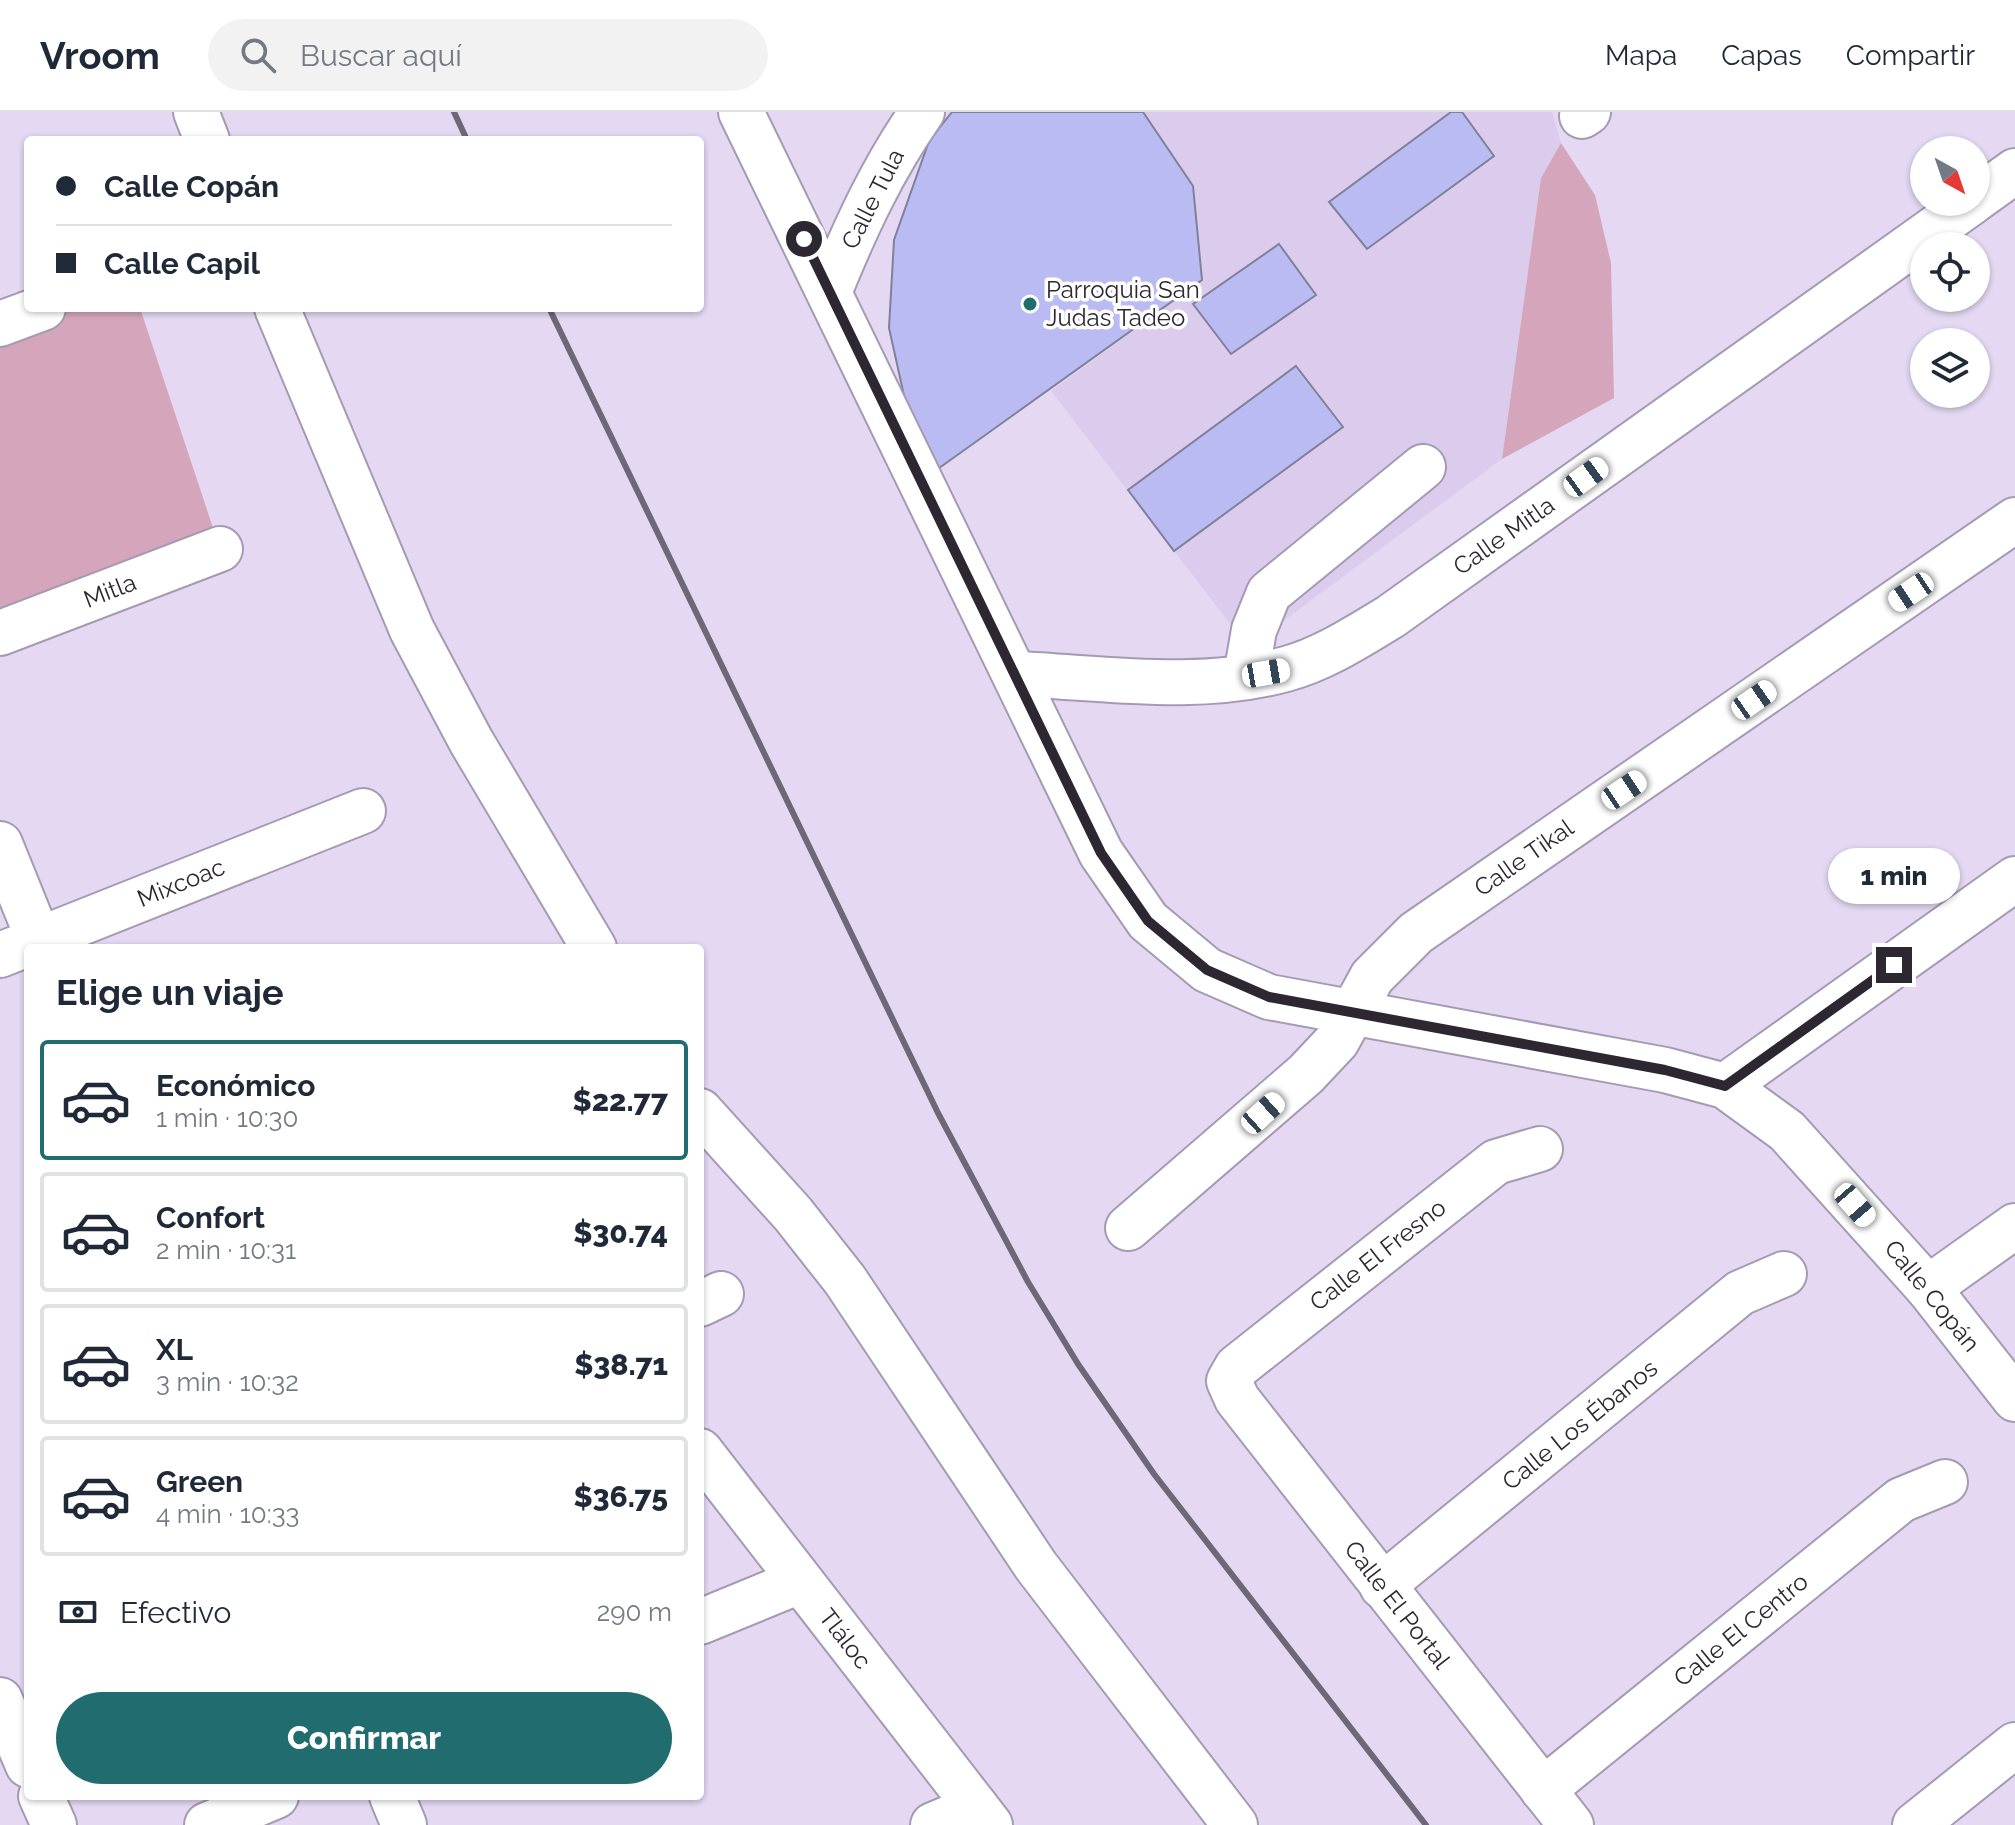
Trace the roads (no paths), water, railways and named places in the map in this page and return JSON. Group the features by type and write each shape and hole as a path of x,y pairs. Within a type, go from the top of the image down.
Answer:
{"main road":[{"path":"196,112 205,136"},
{"name":"Calle Copán","path":"741,112 1017,674 1101,853 1148,921 1207,970 1269,997 1352,1015 1665,1070 1725,1086 1787,1131 1928,1288 2015,1399"},
{"name":"Calle Tula","path":"830,290 890,157 922,112"},
{"name":"Calle Mitla","path":"1990,189 2015,171"},
{"name":"Calle Mitla","path":"1017,674 1159,681 1246,676 1287,669 1341,646 1390,617 1952,216"},
{"path":"0,324 32,312"},
{"path":"279,312 412,630 471,741 592,944"},
{"path":"1246,676 1254,630 1269,593 1423,467"},
{"name":"Calle Tikal","path":"1128,1228 1306,1074 1337,1041 1372,977 1416,933 2015,520"},
{"name":"Mitla","path":"0,633 220,549"},
{"name":"Mixcoac","path":"37,944 363,811"},
{"path":"0,844 26,944"},
{"path":"1725,1086 2015,879"},
{"path":"704,1115 793,1214 845,1280 1028,1556 1235,1825"},
{"name":"Calle El Fresno","path":"1229,1381 1237,1367 1496,1162 1540,1149"},
{"path":"1928,1288 2015,1226"},
{"name":"Calle Los Ébanos","path":"1382,1586 1740,1293 1784,1274"},
{"name":"Calle El Portal","path":"1229,1381 1237,1399 1571,1825"},
{"name":"Tláloc","path":"704,1456 983,1816"},
{"name":"Calle El Centro","path":"1543,1790 1901,1500 1945,1482"},
{"path":"704,1620 800,1581"},
{"path":"0,1700 24,1756"},
{"path":"1915,1825 2015,1745"},
{"path":"43,1800 54,1825"},
{"path":"207,1825 266,1800"},
{"path":"394,1800 404,1825"},
{"path":"933,1825 983,1816"}],"railway":[{"path":"454,112 465,136"},
{"path":"551,312 938,1113 1028,1282 1078,1364 1154,1474 1426,1825"}],"place":[{"name":"Parroquia San Judas Tadeo","path":"1030,304"}]}
